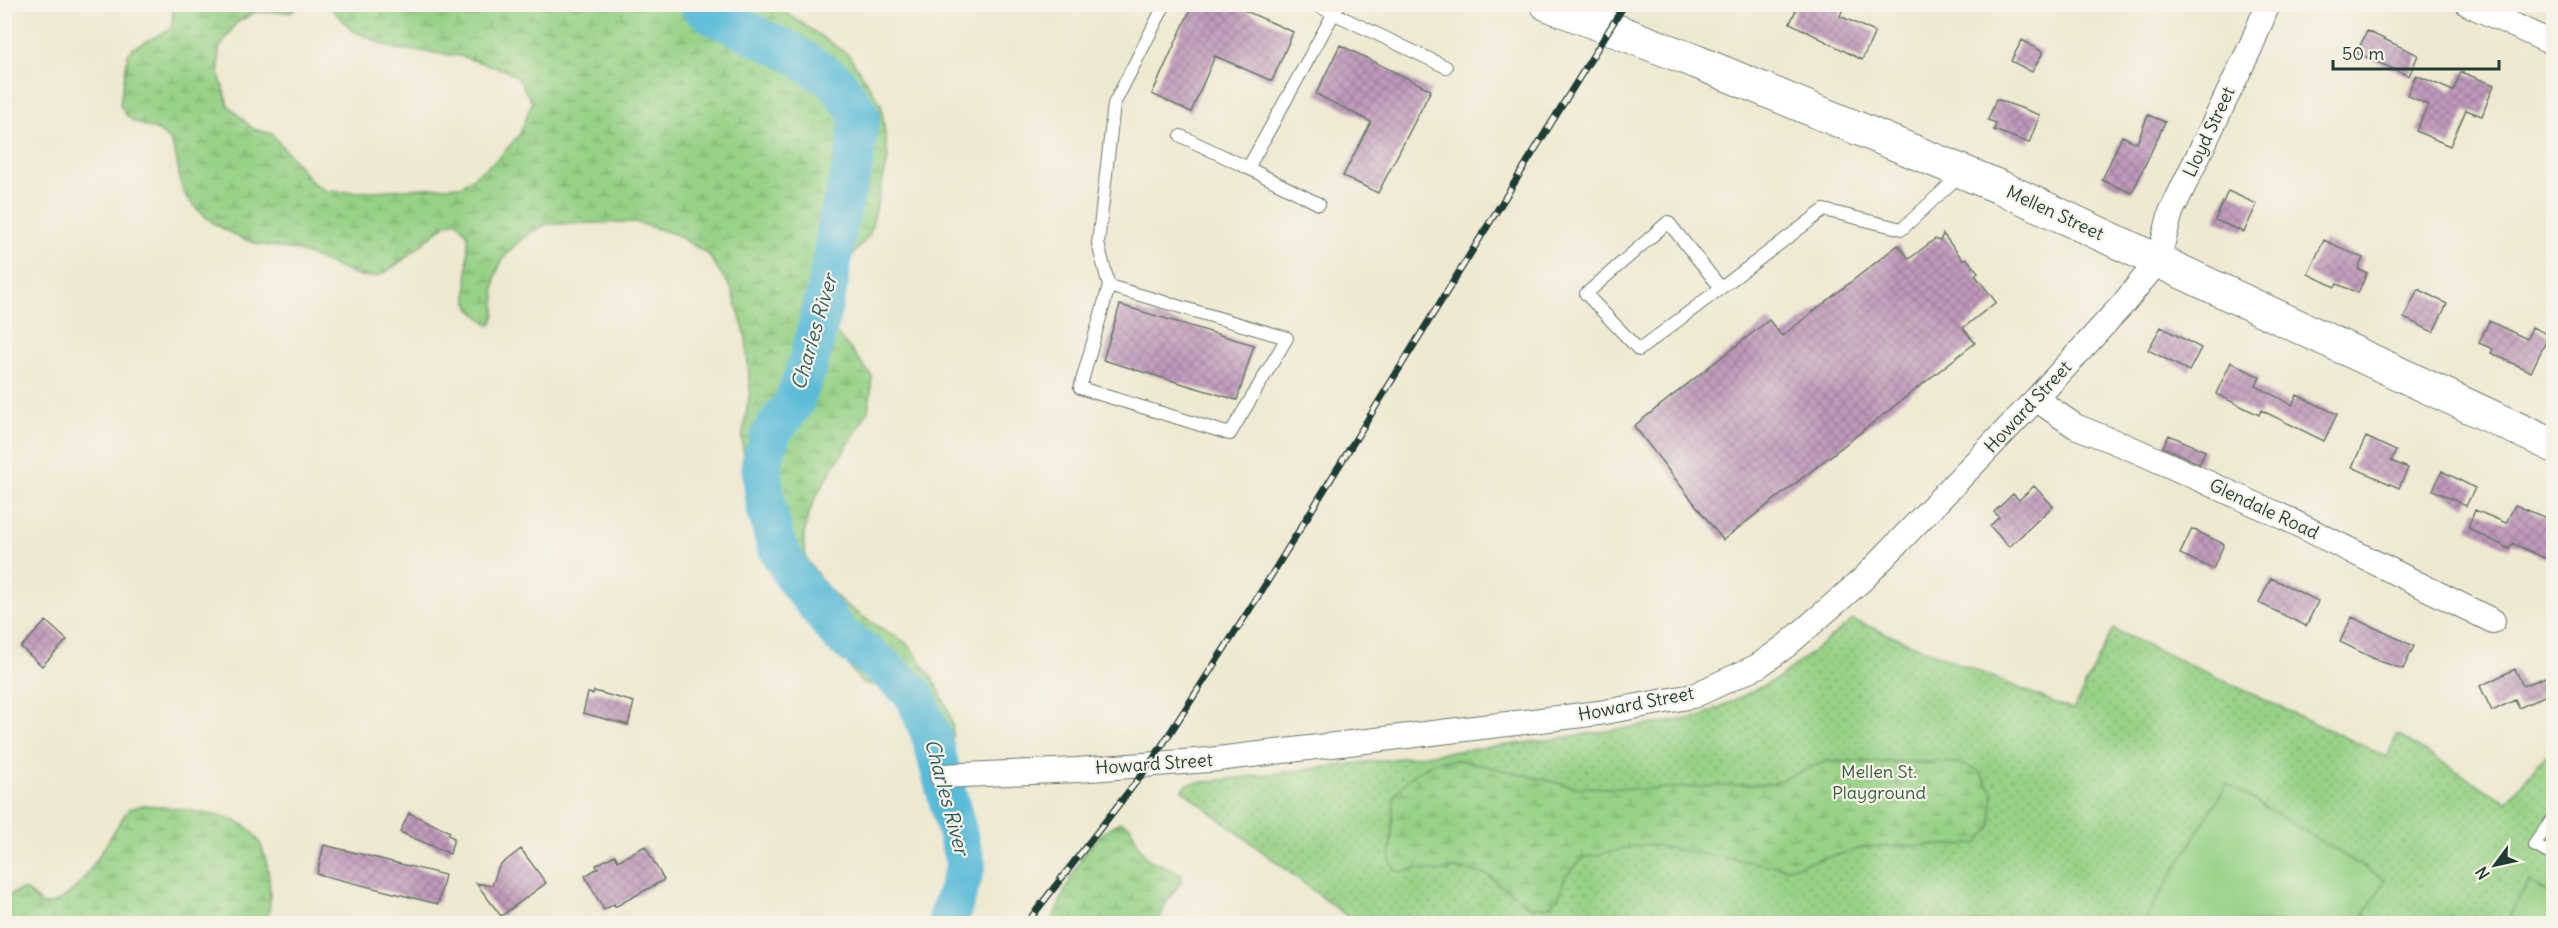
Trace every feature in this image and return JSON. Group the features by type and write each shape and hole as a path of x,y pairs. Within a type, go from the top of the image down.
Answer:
{"street":[{"name":"Mellen Street","path":"1547,4 1697,62 1963,172 2553,446"},
{"name":"Lloyd Street","path":"2158,261 2172,212 2251,46 2268,4"},
{"path":"2468,4 2553,44"},
{"name":"Howard Street","path":"942,776 1077,770 1286,752 1599,713 1693,696 1758,666 1787,645 1863,579 2036,399 2123,304 2158,261"},
{"name":"Glendale Road","path":"2036,399 2075,426 2135,450 2277,514 2493,621"}],"lane":[{"path":"1109,286 1287,338 1230,434 1080,388 1109,286 1098,244 1114,105 1164,4"},
{"path":"1314,4 1336,9 1446,67"},
{"path":"1248,168 1336,9"},
{"path":"1181,136 1319,204"},
{"path":"1721,288 1668,222 1586,294 1639,350 1721,288 1824,210 1902,229 1963,172"},
{"path":"2553,817 2534,845 2553,856"}],"green space":[{"path":"174,5 304,5 289,12 255,12 236,23 219,49 219,73 228,105 253,129 272,134 313,183 326,191 357,192 461,186 498,159 520,134 532,102 518,78 505,70 460,56 391,48 352,30 328,5 782,5 788,14 849,55 881,104 888,159 870,234 842,268 833,306 836,332 872,376 871,389 867,412 859,428 814,500 807,519 804,538 806,556 809,563 839,600 902,640 915,653 934,682 950,717 953,732 950,745 941,753 932,748 904,705 891,690 884,686 860,681 767,556 748,496 742,438 750,392 746,337 732,290 708,254 675,234 635,222 547,224 522,239 501,262 494,286 495,315 490,326 471,309 467,299 468,235 457,221 446,224 392,268 377,276 369,277 351,273 298,251 261,245 238,237 212,222 188,199 184,193 171,143 159,132 130,118 120,103 128,55 133,48 171,29"},
{"name":"Mellen St. Playground","path":"1853,620 2073,710 2113,629 2387,757 2397,734 2506,802 2553,747 2553,923 1356,923 1182,790 1188,784 1540,741 1700,717 1779,678"},
{"path":"1460,760 1575,787 1648,789 1771,784 1827,761 1958,763 1979,771 1993,792 1991,827 1977,844 1866,847 1787,868 1644,844 1583,858 1565,877 1559,895 1552,905 1535,908 1523,902 1487,875 1455,869 1440,872 1418,868 1405,872 1395,870 1390,859 1394,796 1408,779 1437,761"},
{"path":"2227,784 2385,880 2359,923 2143,923"},
{"path":"145,805 214,815 240,823 248,828 257,838 268,871 270,900 267,923 5,923 5,896 23,890 42,905 56,902 69,894 92,868 129,809"},
{"path":"1120,822 1130,826 1141,850 1148,859 1182,874 1181,883 1167,901 1158,923 1051,923 1077,866 1095,841"},
{"path":"2530,882 2553,896 2553,923 2506,923 2518,900"}],"building":[{"path":"1193,4 1230,4 1293,32 1272,81 1215,56 1191,112 1152,94"},
{"path":"1799,4 1845,4 1840,16 1875,32 1862,60 1790,23"},
{"path":"2367,31 2418,55 2409,76 2357,53"},
{"path":"2022,40 2043,52 2032,72 2011,61"},
{"path":"1340,45 1431,90 1378,193 1343,176 1371,122 1316,94"},
{"path":"2461,72 2494,85 2482,116 2466,110 2450,146 2416,131 2428,105 2407,95 2416,75 2453,91"},
{"path":"1996,99 2040,115 2029,143 1994,130 1996,123 1988,120"},
{"path":"2148,115 2165,122 2132,193 2102,180 2122,136 2137,143"},
{"path":"2228,191 2257,204 2244,232 2215,220"},
{"path":"1943,234 1963,260 1966,258 1978,272 1975,275 1996,302 1963,328 1975,343 1723,540 1634,426 1769,320 1782,336 1898,245 1909,259 1935,239 1940,241"},
{"path":"2324,240 2363,258 2358,269 2367,273 2358,293 2337,284 2335,287 2308,274"},
{"path":"2418,289 2447,304 2433,332 2404,318"},
{"path":"1120,305 1254,345 1237,400 1103,360"},
{"path":"2489,321 2527,339 2532,327 2549,335 2531,372 2491,353 2493,349 2479,343"},
{"path":"2161,327 2201,348 2189,371 2148,350"},
{"path":"2231,362 2260,377 2256,386 2292,405 2297,395 2337,414 2324,441 2261,410 2259,415 2216,394"},
{"path":"2169,435 2205,451 2200,464 2163,447"},
{"path":"2366,437 2396,451 2391,461 2408,468 2399,488 2352,467"},
{"path":"2442,471 2475,488 2466,506 2433,490"},
{"path":"2034,486 2053,506 2009,547 1990,526 1999,517 1994,512 2013,494 2019,500"},
{"path":"2515,505 2551,520 2545,533 2553,537 2553,562 2512,543 2509,549 2468,528 2475,510 2506,523"},
{"path":"2192,529 2224,544 2213,569 2180,554"},
{"path":"2271,578 2318,601 2306,626 2259,603"},
{"path":"2352,617 2414,646 2403,669 2379,661 2340,642"},
{"path":"46,621 67,640 42,666 21,647"},
{"path":"2515,669 2523,686 2553,674 2553,692 2519,708 2515,700 2492,711 2480,686"},
{"path":"594,691 634,702 628,725 583,713 588,693 593,694"},
{"path":"409,813 450,832 448,835 454,838 450,854 400,832"},
{"path":"324,845 445,875 438,904 317,874"},
{"path":"645,846 664,880 615,907 614,904 604,910 585,876 598,868 596,865 615,855 618,861"},
{"path":"521,849 546,883 501,916 476,883 492,886 499,866"}],"waterway":[{"name":"Charles River","path":"699,4 716,17 793,53 836,82 860,116 853,166 838,221 828,285 809,361 794,402 772,432 761,464 766,507 776,545 794,577 840,635 914,694 931,735 966,865 947,924"}],"railway":[{"path":"1026,924 1150,764 1264,587 1625,4"}]}
